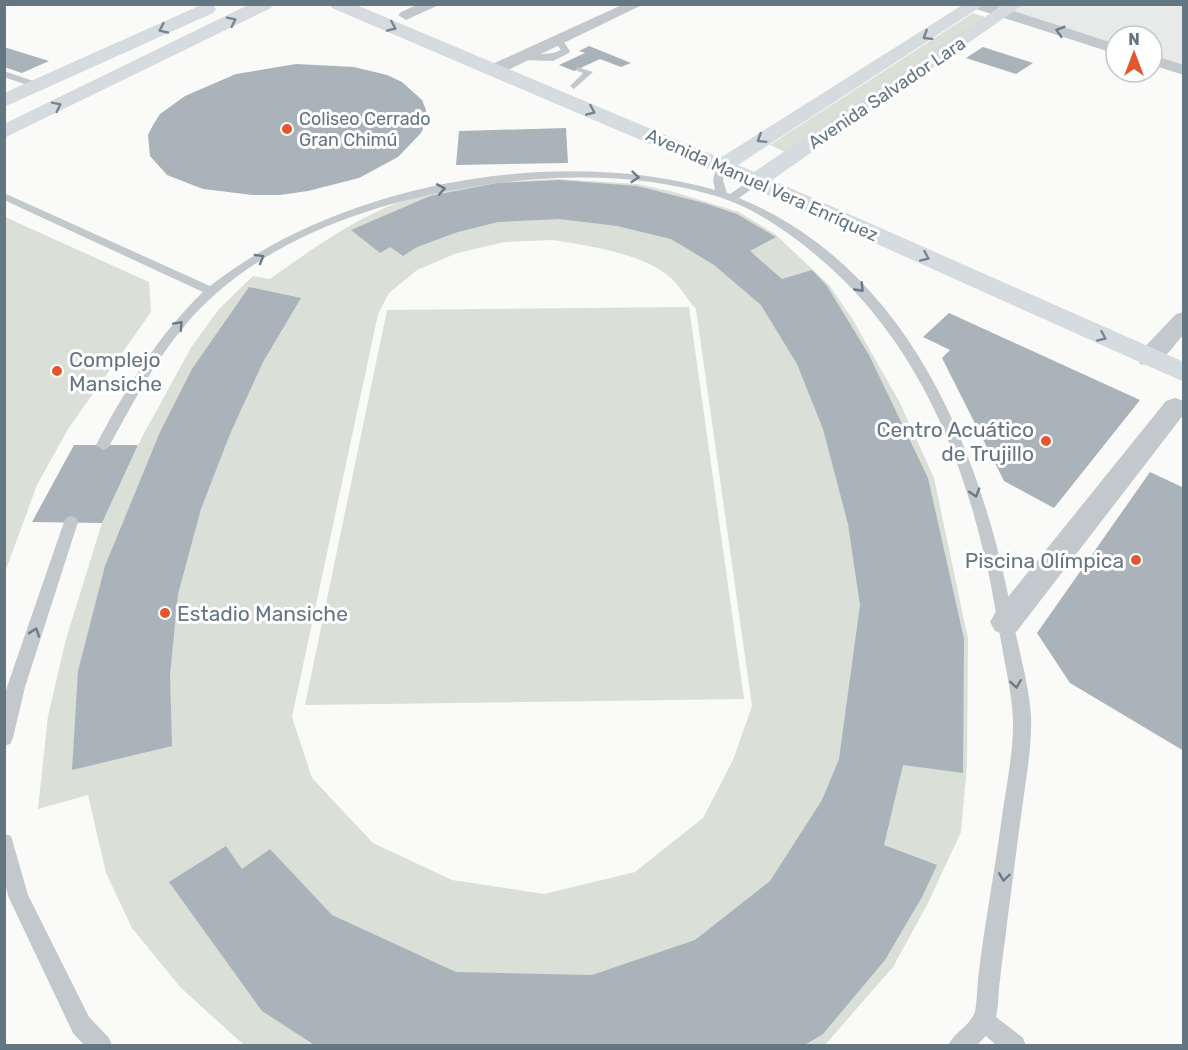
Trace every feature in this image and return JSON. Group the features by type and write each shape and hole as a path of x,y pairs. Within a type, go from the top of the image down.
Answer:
{"main road":[{"path":"4,101 217,4"},
{"name":"Avenida Manuel Vera Enríquez","path":"338,4 494,70 570,84"},
{"name":"Avenida Manuel Vera Enríquez","path":"381,4 570,84 634,120 1166,349 1184,373"},
{"name":"Avenida Salvador Lara","path":"729,161 976,5"},
{"path":"4,132 266,6"},
{"name":"Avenida Salvador Lara","path":"765,176 1010,9"}],"street":[{"path":"406,15 434,4"},
{"path":"494,70 521,62 558,40 637,4"},
{"path":"976,5 1010,9 1104,44"},
{"path":"1164,64 1184,70"},
{"path":"1166,349 1184,319"},
{"path":"1006,622 1175,406"}],"lane":[{"path":"521,62 559,60 567,51 558,40"},
{"path":"4,74 39,86"},
{"path":"727,196 718,180 729,161"},
{"path":"727,196 765,176"},
{"path":"103,445 134,387 170,335 211,291 253,261 285,244 350,215 425,192 506,177 657,179 727,196 753,207 818,248 861,288 896,329 930,383 971,480 994,555 1006,622 1022,722 984,1021 958,1046"},
{"path":"4,196 211,291"},
{"path":"4,738 10,694 71,522"},
{"path":"4,843 12,894 81,1025 101,1046"},
{"path":"984,1021 1015,1046"}],"shaded area":[{"path":"1023,5 1183,5 1183,68 1164,62 1164,24 1104,24 1104,43 1011,13"},
{"path":"973,13 991,19 785,152 770,145"},
{"name":"Estadio Mansiche","path":"559,179 637,184 674,192 739,212 775,234 829,285 853,320 900,403 934,478 968,639 967,765 961,832 928,903 893,967 825,1045 244,1045 181,988 132,928 106,873 88,795 38,809 48,716 66,639 102,523 142,437 192,346 219,309 253,276 270,279 344,229 405,200 460,187","holes":["552,240 615,252 647,263 672,279 696,309 752,706 733,760 703,818 635,872 544,894 452,880 373,843 312,778 292,717 378,314 389,293 417,270 457,253 505,242"]},
{"name":"Complejo Mansiche","path":"5,217 149,282 151,312 68,429 37,485 5,572"},
{"path":"689,307 744,699 305,705 387,310"}],"building":[{"path":"589,46 631,63 621,67 600,59 574,71 559,65 585,53 579,51"},
{"path":"983,47 1033,63 1016,74 966,58"},
{"path":"4,49 49,61 22,73 4,67"},
{"name":"Coliseo Cerrado Gran Chimú","path":"296,64 354,67 387,75 402,82 422,100 426,110 426,122 421,133 398,157 359,178 308,191 280,195 253,195 203,189 167,175 150,156 148,135 153,125 160,114 185,96 236,74"},
{"path":"566,128 568,163 456,165 459,131"},
{"path":"559,180 637,186 704,203 737,214 776,237 750,251 782,279 812,270 827,286 869,355 928,478 964,639 963,773 903,765 884,845 937,865 922,897 885,960 823,1034 803,1046 316,1046 262,1011 169,882 226,846 242,869 270,849 332,915 456,972 592,975 695,940 770,881 822,800 839,759 860,605 848,524 823,429 797,364 761,305 714,265 671,239 617,226 559,219 498,222 458,232 417,247 403,256 390,247 380,253 351,230 430,196 497,183"},
{"path":"249,287 301,298 263,362 230,434 201,509 178,594 170,675 172,746 72,770 78,671 105,566 160,432 192,369"},
{"name":"Centro Acuático de Trujillo","path":"949,313 1140,400 1054,508 1004,481 942,358 950,350 923,337"},
{"path":"74,445 138,445 102,523 32,522"},
{"name":"Piscina Olímpica","path":"1150,472 1184,488 1184,751 1070,683 1037,633"}],"place":[{"name":"Coliseo Cerrado Gran Chimú","path":"287,129"},
{"name":"Complejo Mansiche","path":"57,371"},
{"name":"Centro Acuático de Trujillo","path":"1046,441"},
{"name":"Piscina Olímpica","path":"1136,560"},
{"name":"Estadio Mansiche","path":"165,613"}]}
